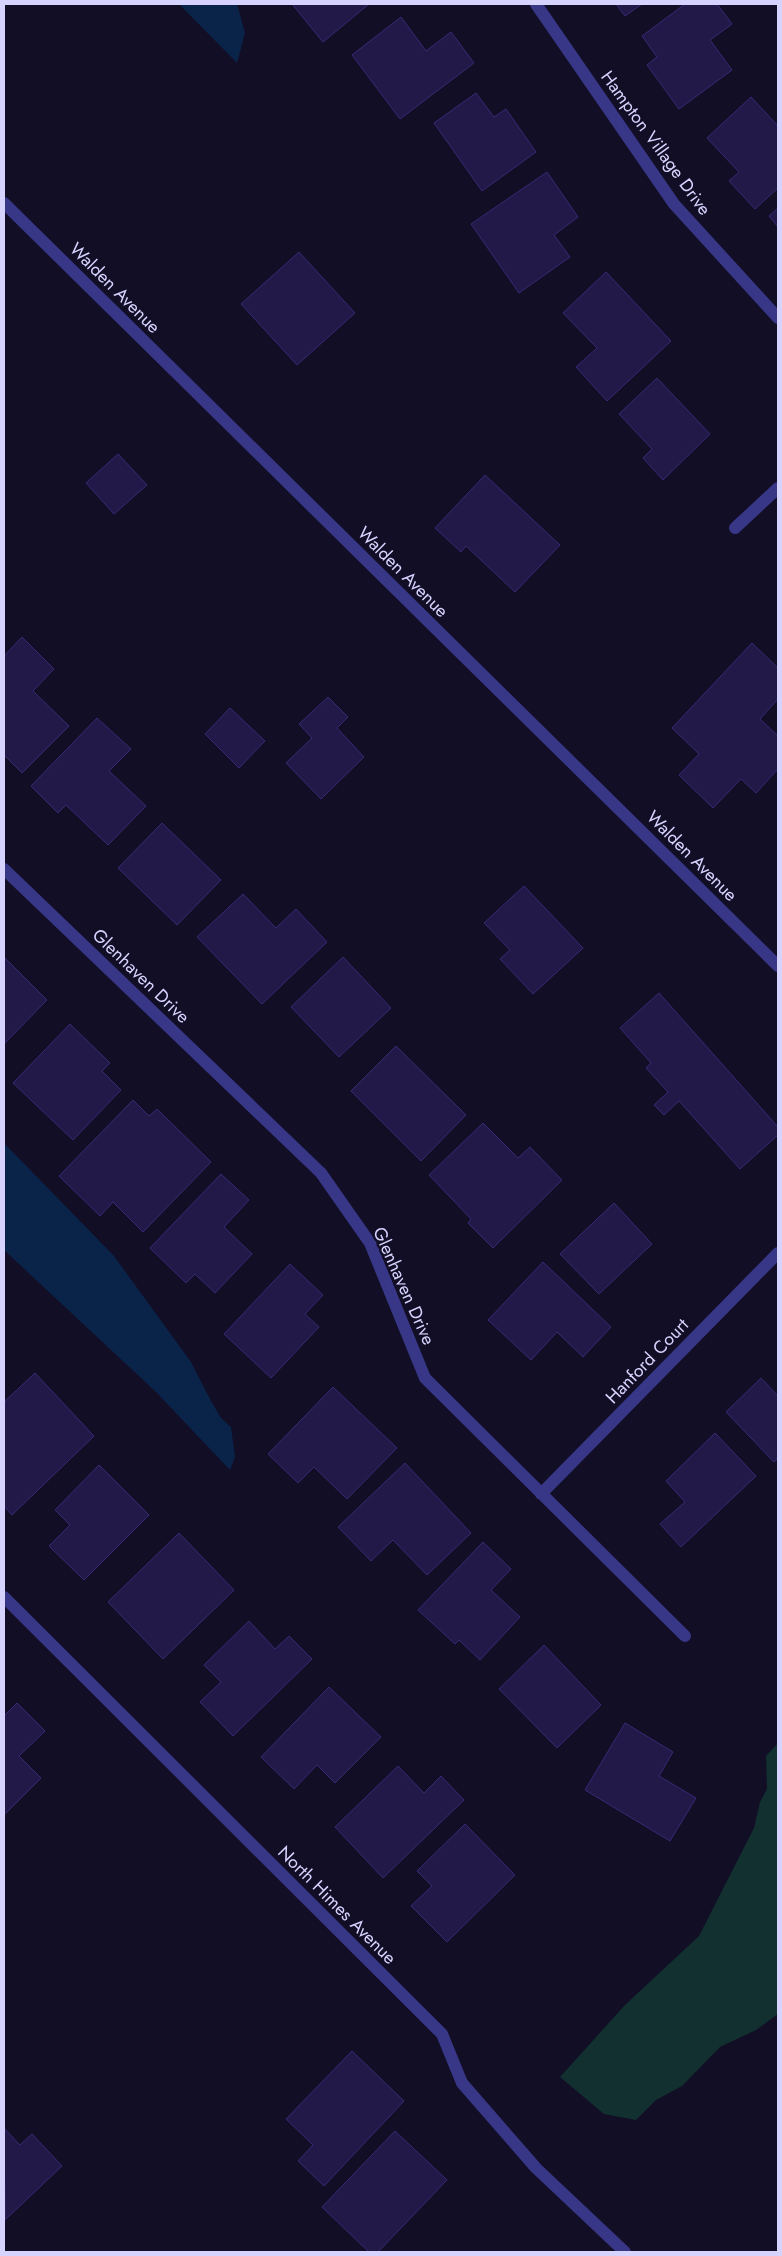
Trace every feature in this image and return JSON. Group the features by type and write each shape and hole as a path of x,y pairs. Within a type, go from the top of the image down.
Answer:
{"street":[{"name":"Hampton Village Drive","path":"536,4 674,204 778,318"},
{"name":"Walden Avenue","path":"4,203 778,966"},
{"path":"735,528 778,488"},
{"name":"Glenhaven Drive","path":"4,869 321,1173 370,1243 425,1378 685,1636"},
{"name":"Hanford Court","path":"542,1494 778,1253"},
{"name":"North Himes Avenue","path":"4,1597 442,2034 462,2082 536,2168 625,2252"}],"green space":[{"path":"778,1743 778,2014 756,2030 720,2047 682,2086 656,2100 636,2120 604,2114 560,2077 625,2005 699,1936 754,1828 760,1802 767,1789 766,1756"}],"water":[{"path":"179,4 237,4 245,33 237,63"},
{"path":"4,1143 114,1256 191,1362 221,1418 231,1427 235,1457 230,1470 156,1392 4,1250"}],"building":[{"path":"292,4 369,4 323,42"},
{"path":"616,4 642,4 625,16"},
{"path":"685,4 717,4 732,24 710,40 732,70 679,109 647,65 657,57 642,36"},
{"path":"401,17 426,51 451,32 474,63 400,119 352,55"},
{"path":"476,93 494,117 506,109 536,152 482,191 434,123"},
{"path":"751,97 778,126 778,188 755,209 729,181 739,172 707,138"},
{"path":"547,172 578,217 554,235 570,257 519,293 471,224"},
{"path":"778,208 778,227 769,216"},
{"path":"299,252 355,313 297,365 241,304"},
{"path":"606,272 671,341 607,401 576,367 597,348 563,313"},
{"path":"657,378 710,434 663,480 643,458 652,449 619,414"},
{"path":"118,454 147,485 114,514 86,483"},
{"path":"485,475 560,545 515,592 466,546 461,552 435,528"},
{"path":"22,637 54,669 33,691 69,726 22,773 4,755 4,656"},
{"path":"752,643 778,668 778,699 760,719 778,736 778,769 756,793 741,779 713,808 679,775 699,754 672,728"},
{"path":"328,697 348,717 337,728 364,757 321,799 286,763 312,738 299,724"},
{"path":"230,708 265,741 239,768 205,734"},
{"path":"97,718 131,749 109,771 146,806 108,845 66,805 58,813 31,786"},
{"path":"162,823 221,880 177,925 118,868"},
{"path":"524,886 583,948 533,994 500,959 510,950 484,923"},
{"path":"243,894 276,928 296,909 327,942 262,1004 197,937"},
{"path":"4,957 47,1000 4,1044"},
{"path":"343,957 391,1008 339,1057 291,1007"},
{"path":"659,993 778,1127 778,1135 740,1169 679,1101 664,1115 654,1105 668,1092 646,1068 651,1063 620,1028"},
{"path":"70,1024 110,1063 102,1071 121,1090 73,1140 13,1083"},
{"path":"396,1046 466,1115 421,1161 351,1091"},
{"path":"133,1100 149,1116 157,1109 211,1162 143,1232 113,1202 100,1216 59,1176"},
{"path":"483,1123 518,1158 530,1147 562,1180 493,1248 468,1223 471,1219 429,1175"},
{"path":"221,1174 249,1200 224,1227 252,1254 215,1293 195,1274 186,1283 150,1248"},
{"path":"614,1203 652,1244 599,1294 560,1254"},
{"path":"543,1262 611,1327 583,1357 557,1332 531,1360 488,1320"},
{"path":"290,1264 323,1295 305,1314 319,1327 271,1378 224,1334"},
{"path":"35,1373 94,1436 12,1515 4,1506 4,1402"},
{"path":"761,1378 778,1396 778,1458 774,1462 726,1412"},
{"path":"333,1387 397,1448 347,1499 314,1467 298,1483 268,1454"},
{"path":"715,1433 756,1476 681,1547 660,1524 685,1502 666,1481"},
{"path":"405,1463 471,1533 427,1575 393,1540 371,1561 338,1527"},
{"path":"99,1465 149,1515 84,1580 49,1546 70,1525 55,1510"},
{"path":"179,1533 234,1590 163,1659 108,1602"},
{"path":"483,1542 511,1569 491,1590 520,1617 480,1660 459,1640 455,1644 418,1610"},
{"path":"249,1621 275,1649 289,1636 312,1659 233,1736 200,1702 221,1682 204,1665"},
{"path":"544,1645 601,1705 557,1748 499,1689"},
{"path":"329,1687 381,1737 335,1783 317,1765 294,1789 261,1757"},
{"path":"17,1703 45,1731 19,1756 41,1778 4,1815 4,1716"},
{"path":"625,1723 673,1752 659,1776 696,1798 670,1841 585,1790"},
{"path":"398,1766 424,1793 441,1776 464,1800 383,1878 335,1827"},
{"path":"465,1824 515,1875 447,1942 411,1906 432,1886 417,1871"},
{"path":"352,2051 404,2101 324,2186 298,2161 313,2145 286,2119"},
{"path":"4,2128 20,2145 32,2134 62,2166 5,2220"},
{"path":"395,2131 447,2180 378,2252 369,2252 322,2207"}]}
